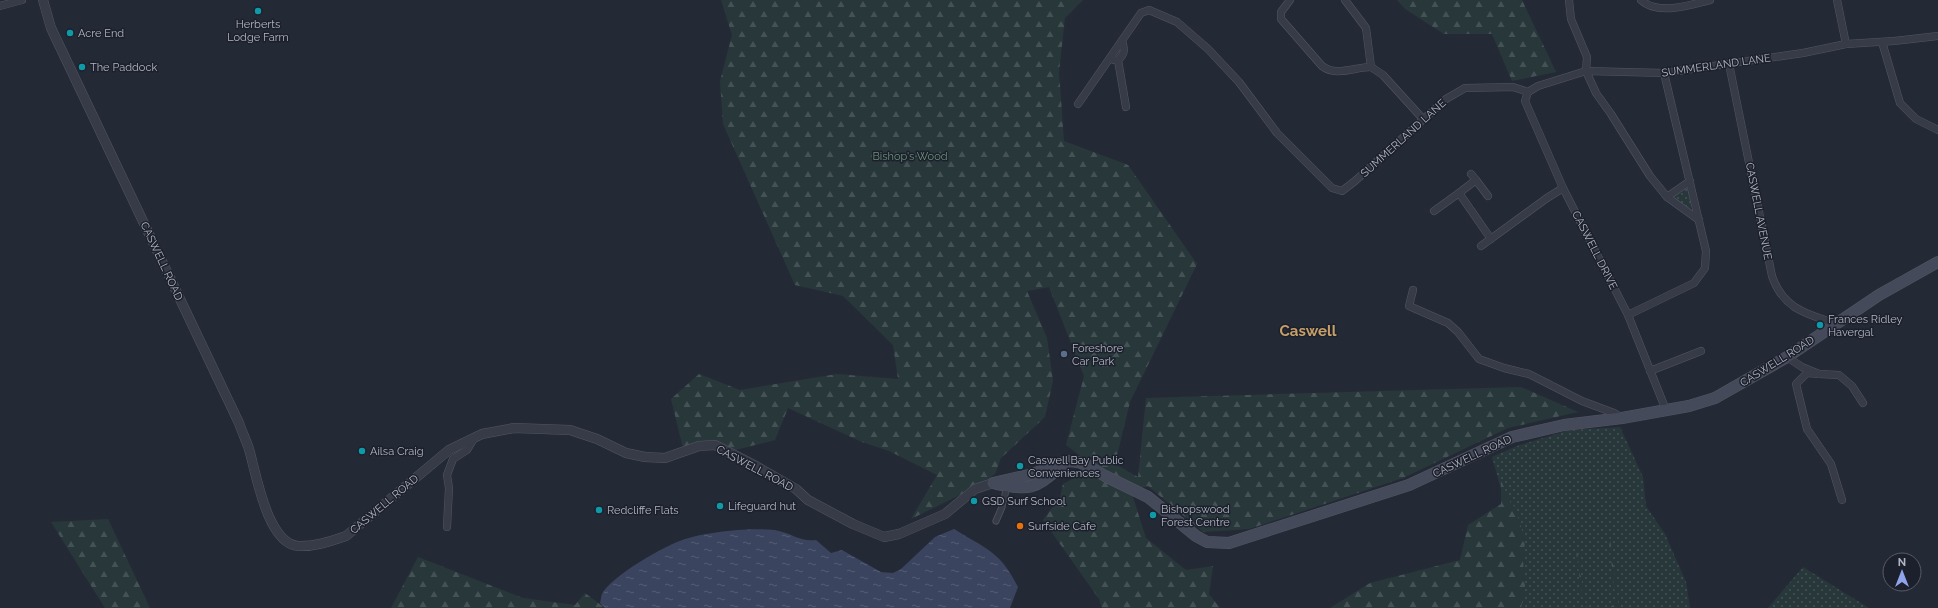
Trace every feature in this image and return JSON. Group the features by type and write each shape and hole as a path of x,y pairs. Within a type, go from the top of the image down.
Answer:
{"main road":[{"name":"CASWELL ROAD","path":"993,483 1020,478 1060,463 1071,461 1087,465 1148,498 1196,536 1207,542 1229,544 1410,485 1512,437 1564,425 1622,418 1689,406 1716,398 1787,357 1879,295 1938,262"},
{"path":"993,483 1026,488 1035,486 1071,461"}],"street":[{"path":"0,6 22,0"},
{"name":"CASWELL ROAD","path":"43,0 51,28 239,423 249,448 261,498 277,531 286,542 298,546 326,542 346,536 449,450 482,434 514,428 570,430 598,439 626,453 655,458 676,455 699,446 714,445 756,466 796,489 808,500 853,524 884,537 899,534 944,514 975,490 993,483"},
{"path":"1290,0 1281,12 1281,19 1322,66 1336,71 1371,67 1383,75 1423,119"},
{"path":"1345,0 1366,28 1371,67"},
{"path":"1568,0 1571,19 1587,57 1586,71 1596,93 1612,114 1650,176 1667,197 1700,220"},
{"path":"1641,0 1648,6 1670,8 1710,0"},
{"path":"1837,0 1846,44"},
{"name":"SUMMERLAND LANE","path":"1078,104 1141,13 1149,10 1177,22 1208,49 1239,82 1277,133 1332,188 1342,191 1446,99 1465,88 1513,87 1528,92 1538,86 1586,71 1664,73 1729,64 1846,44 1938,36"},
{"name":"SUMMERLAND LANE","path":"1122,41 1124,49 1123,56 1118,60 1126,107"},
{"path":"1882,42 1900,103 1916,119 1938,130"},
{"path":"1108,60 1118,60"},
{"name":"CASWELL AVENUE","path":"1729,64 1776,290 1798,310 1836,324"},
{"path":"1628,315 1694,283 1701,276 1706,262 1706,251 1700,220 1664,73"},
{"name":"CASWELL DRIVE","path":"1528,92 1525,101 1563,188 1628,315 1666,410"},
{"path":"1471,174 1488,196"},
{"path":"1434,211 1476,180"},
{"path":"1667,197 1690,180"},
{"path":"1481,246 1563,188"},
{"path":"1459,193 1492,238"},
{"path":"1414,290 1409,306 1448,323 1458,332 1479,359 1529,374 1582,401 1614,413 1622,418"},
{"path":"1650,371 1701,351"},
{"path":"1787,357 1802,367 1819,374"},
{"path":"1842,500 1831,464 1807,429 1797,394 1796,384 1807,373 1839,375 1852,386 1863,403"},
{"path":"447,526 449,488 447,475 454,460 467,450 475,437"},
{"path":"996,522 1003,505 1007,486"}],"green space":[{"name":"Bishop's Wood","path":"721,0 1083,0 1065,18 1059,72 1064,141 1128,165 1197,264 1130,402 1115,464 1138,477 1146,398 1521,387 1578,412 1508,428 1403,478 1249,529 1203,532 1148,486 1131,491 1146,538 1186,570 1213,566 1209,594 1220,608 1102,608 1099,599 1043,520 1060,497 1063,484 1074,478 1086,460 1066,445 1084,376 1049,287 1027,291 1047,338 1053,381 1045,417 1001,458 995,474 978,486 911,519 937,475 889,451 862,442 788,408 775,440 735,450 717,443 683,448 671,399 699,374 740,390 837,374 898,379 893,345 843,296 795,285 723,124 720,81 732,35"},
{"path":"1397,0 1522,0 1556,72 1512,81 1492,34 1444,34 1405,9"},
{"path":"1687,187 1692,204 1690,209 1673,197"},
{"path":"1620,427 1643,477 1646,506 1665,534 1686,582 1690,608 1476,608 1513,532 1492,457 1517,446 1569,430"},
{"path":"1501,480 1511,504 1515,507 1525,540 1523,561 1525,587 1521,608 1330,608 1370,583 1460,560 1468,525 1501,504"},
{"path":"108,519 150,608 105,608 51,522"},
{"path":"1572,523 1586,606 1588,608 1584,608"},
{"path":"1610,538 1619,608 1609,608 1616,603 1609,541"},
{"path":"418,557 523,598 575,605 585,593 605,608 391,608"},
{"path":"1803,567 1869,608 1768,608"}],"water":[{"path":"745,529 779,531 801,539 816,540 831,553 842,550 881,572 893,573 901,569 935,537 954,529 991,552 1005,566 1018,587 1010,608 605,608 600,603 602,594 607,587 627,570 676,542 694,536"}],"place":[{"name":"Herberts Lodge Farm","path":"258,11"},
{"name":"Acre End","path":"70,33"},
{"name":"The Paddock","path":"82,67"},
{"name":"Frances Ridley Havergal","path":"1820,325"},
{"name":"Foreshore Car Park","path":"1064,354"},
{"name":"Ailsa Craig","path":"362,451"},
{"name":"Caswell Bay Public Conveniences","path":"1020,466"},
{"name":"GSD Surf School","path":"974,501"},
{"name":"Lifeguard hut","path":"720,506"},
{"name":"Redcliffe Flats","path":"599,510"},
{"name":"Bishopswood Forest Centre","path":"1153,515"},
{"name":"Surfside Cafe","path":"1020,526"}],"district":[{"name":"Caswell","path":"1308,331"}]}
